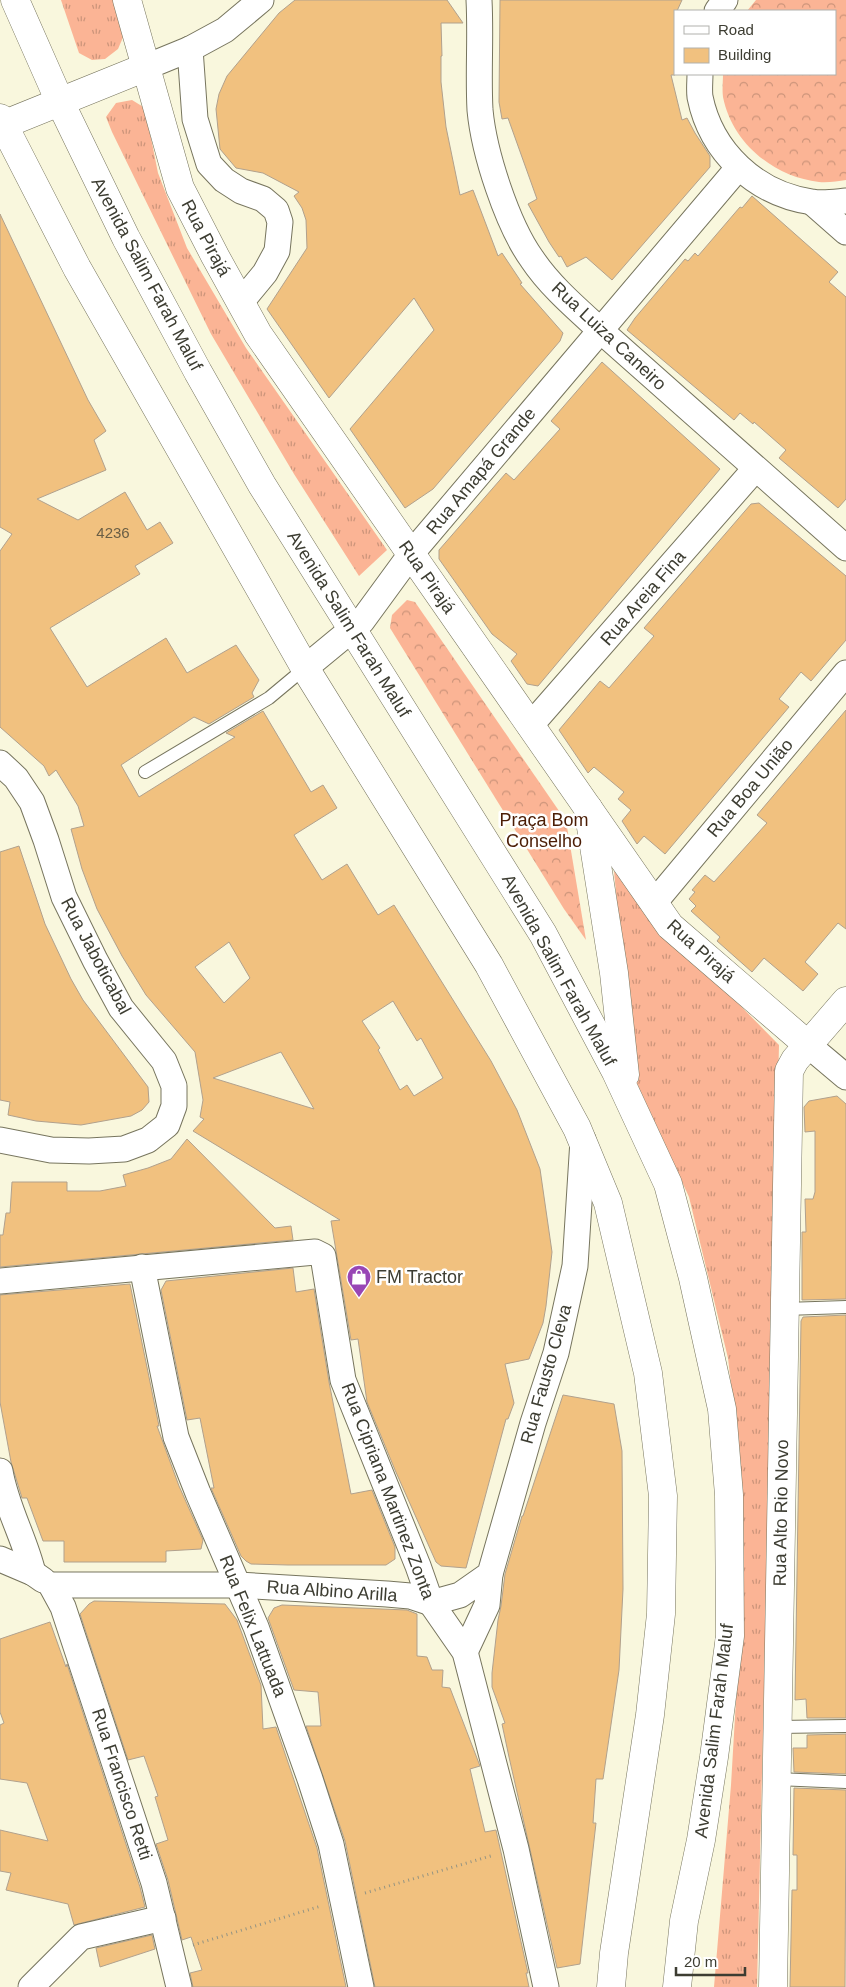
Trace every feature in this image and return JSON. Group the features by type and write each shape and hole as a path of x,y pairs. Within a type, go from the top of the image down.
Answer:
{"main road":[{"name":"Avenida Salim Farah Maluf","path":"15,0 60,102 126,238 198,372 262,485 544,934 616,1072 668,1184 693,1278 722,1409 729,1495 730,1636 701,1840 684,1921 677,1987"},
{"name":"Rua Pirajá","path":"127,0 180,188 258,334 670,926 808,1045"},
{"path":"146,67 60,102 1,123 77,268 305,668 489,965 583,1140 608,1204 648,1374 663,1496 661,1614 650,1714 614,1953 611,1987"},
{"path":"588,808 614,973 626,1094"},
{"name":"Rua Alto Rio Novo","path":"773,1987 789,1071 795,1060 846,1001"}],"street":[{"path":"146,67 190,50 225,30 261,0"},
{"name":"Rua Luiza Caneiro","path":"479,0 480,111 499,189 514,228 532,259 562,296 846,548"},
{"path":"718,10 726,0"},
{"path":"190,50 195,119 209,164 230,184 241,191 263,198 276,210 280,222 277,251 265,274 241,302"},
{"path":"700,75 700,96 713,135 738,168 772,192 813,203 846,201"},
{"name":"Rua Amapá Grande","path":"305,668 362,621 411,554 738,168"},
{"path":"813,203 846,232"},
{"name":"Rua Areia Fina","path":"530,726 755,469"},
{"name":"Rua Boa União","path":"654,903 846,673"},
{"name":"Rua Jaboticabal","path":"0,763 16,778 32,802 64,897 108,984 121,1008 164,1061 174,1086 174,1106 167,1125 148,1140 124,1149 89,1151 51,1150 0,1140"},
{"name":"Rua Pirajá","path":"808,1045 846,1077"},
{"name":"Rua Fausto Cleva","path":"465,1652 487,1605 490,1574 533,1423 556,1353 575,1266 583,1140"},
{"name":"Rua Cipriana Martinez Zonta","path":"142,1267 315,1252 324,1258 343,1380 431,1603 465,1652 516,1849 546,1987"},
{"path":"0,1281 142,1267"},
{"name":"Rua Felix Lattuada","path":"142,1267 176,1437 262,1645 310,1779 331,1844 362,1987"},
{"name":"Rua Francisco Retti","path":"0,1471 18,1533 30,1561 63,1607 154,1883 179,1987"},
{"path":"0,1559 42,1579"},
{"path":"431,1603 460,1595 490,1574"},
{"name":"Rua Albino Arilla","path":"42,1579 238,1585 387,1594 410,1596 431,1603"},
{"path":"31,1987 81,1937 163,1918"}],"lane":[{"name":"Rua Amapá Grande","path":"145,772 269,698 305,668"},
{"path":"785,1309 846,1307"},
{"path":"778,1728 846,1726"},
{"path":"777,1779 846,1782"}],"green space":[{"path":"61,0 114,0 124,35 118,49 105,59 92,60 79,53"},
{"path":"756,0 846,0 846,180 819,182 802,179 771,165 745,143 735,129 723,97 723,75 836,75 836,10 748,10"},
{"path":"132,100 145,108 158,173 187,248 246,348 387,550 359,576 294,474 211,334 112,132 106,117 116,103"},
{"name":"Praça Bom Conselho","path":"407,600 415,602 566,821 586,940 564,909 390,628 392,615"},
{"path":"614,871 656,920 779,1045 757,1987 714,1987 731,1785 737,1683 741,1472 728,1358 689,1197 633,1075"}],"building":[{"path":"295,0 447,0 463,23 441,23 441,82 446,127 460,195 473,190 498,256 502,253 522,283 520,284 563,333 560,341 433,489 405,508 350,429 434,330 414,298 329,398 267,309 307,248 306,220 302,208 294,196 299,192 263,173 236,168 220,149 216,109 219,94 227,76 279,13"},
{"path":"500,0 682,0 677,10 674,10 674,75 671,75 682,120 687,118 710,156 710,167 612,280 586,257 567,267 561,256 559,257 549,242 528,204 537,199 508,118 502,119 499,102"},
{"path":"752,196 838,272 829,282 846,297 846,499 838,508 779,458 786,450 754,422 753,424 740,413 734,420 627,330 685,259 688,261 695,253 698,256 740,207 742,208"},
{"path":"0,214 88,400 106,431 94,440 106,470 37,499 78,520 125,492 147,530 160,522 173,543 135,566 140,574 50,628 87,687 166,638 187,673 236,645 259,680 252,693 254,697 209,724 194,717 121,765 139,797 235,737 226,733 263,711 311,792 323,785 337,808 294,835 322,880 347,864 378,915 394,905 491,1061 517,1110 540,1169 552,1252 543,1323 529,1359 505,1364 514,1403 508,1419 506,1419 466,1568 441,1566 436,1562 367,1402 358,1339 351,1340 331,1221 340,1220 193,1131 204,1119 200,1117 203,1100 195,1052 146,995 122,956 97,909 82,869 71,829 84,826 78,806 56,770 49,776 44,766 0,727 0,551 12,534 0,527","holes":["229,942 250,978 224,1003 195,967","393,1001 417,1041 421,1038 443,1078 414,1096 407,1085 400,1090 378,1050 380,1048 362,1021","281,1052 314,1109 213,1078"]},
{"path":"602,362 720,469 538,686 527,684 511,661 517,654 492,634 439,559 439,550 506,473 514,480 560,429 551,421"},
{"path":"759,503 846,576 846,640 811,681 801,672 779,699 789,707 665,854 644,836 637,844 622,821 631,810 618,799 624,792 594,767 588,773 559,730 600,681 609,688 654,636 644,628 751,504"},
{"path":"846,710 846,929 838,923 805,962 818,974 803,991 764,958 752,972 717,941 720,937 691,911 696,906 689,899 695,892 692,890 705,875 714,882 767,823 757,815"},
{"path":"19,846 45,924 71,979 83,1000 148,1087 149,1102 142,1110 131,1116 81,1125 36,1121 8,1115 10,1102 0,1100 0,852"},
{"path":"837,1096 846,1104 846,1299 802,1300 802,1232 806,1232 805,1199 813,1199 815,1192 815,1131 805,1132 804,1107 809,1101"},
{"path":"187,1139 275,1228 291,1226 293,1240 0,1267 0,1235 3,1235 6,1213 10,1213 12,1182 67,1182 67,1191 100,1191 126,1186 123,1175 171,1159"},
{"path":"293,1268 296,1292 314,1289 329,1382 351,1494 372,1490 395,1547 395,1559 386,1565 251,1564 246,1561 241,1556 211,1488 214,1488 200,1418 187,1420 161,1290 166,1281"},
{"path":"130,1284 159,1426 157,1426 179,1486 203,1540 201,1549 166,1551 166,1562 64,1562 64,1541 43,1541 27,1498 22,1498 11,1462 0,1402 0,1295"},
{"path":"846,1315 846,1718 807,1718 806,1699 795,1700 801,1321 803,1317"},
{"path":"563,1395 614,1404 622,1451 623,1589 619,1670 603,1779 596,1779 593,1823 596,1823 580,1964 557,1968 509,1757 502,1724 505,1723 492,1687 492,1673 505,1574 522,1516"},
{"path":"94,1601 225,1604 237,1620 261,1685 263,1729 276,1727 317,1848 346,1987 193,1987 190,1973 202,1970 191,1937 182,1940 168,1880 156,1844 168,1840 155,1797 158,1796 144,1756 128,1760 80,1614"},
{"path":"282,1605 407,1610 417,1614 417,1656 427,1657 432,1670 443,1670 442,1687 450,1688 480,1766 470,1769 485,1832 496,1830 528,1973 526,1973 529,1987 375,1987 345,1841 306,1726 321,1726 318,1692 294,1690 268,1618 274,1608"},
{"path":"50,1622 66,1667 67,1664 145,1907 74,1925 68,1904 6,1890 11,1873 0,1871 0,1830 48,1841 27,1783 0,1779 0,1725 4,1723 0,1712 0,1639"},
{"path":"846,1734 846,1774 794,1772 793,1748 807,1748 807,1735"},
{"path":"794,1788 846,1790 845,1987 790,1987 792,1890 797,1890 797,1855 793,1855"},
{"path":"152,1935 155,1949 100,1967 96,1948"}],"place":[{"name":"FM Tractor","path":"359,1298"}]}
